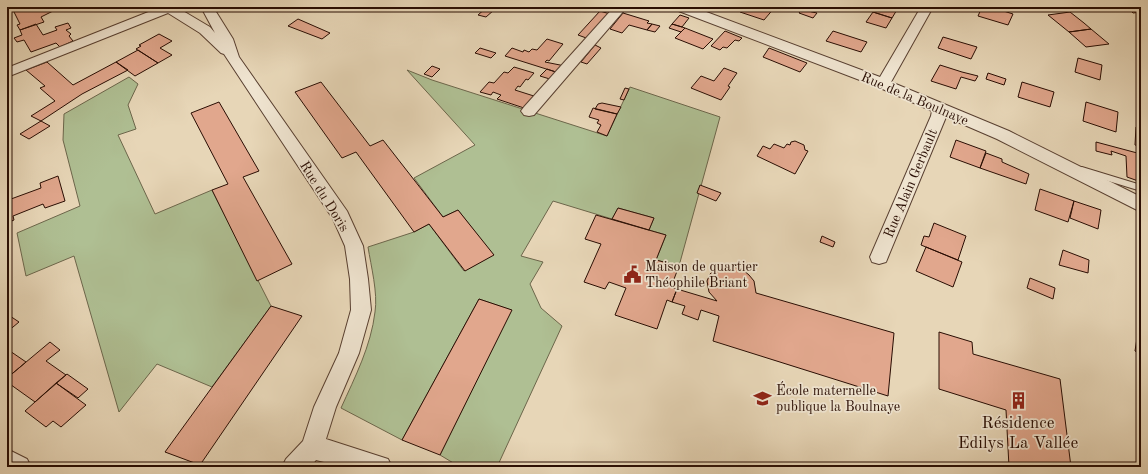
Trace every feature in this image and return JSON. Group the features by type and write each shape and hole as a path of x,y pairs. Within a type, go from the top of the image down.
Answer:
{"street":[{"name":"Rue du Doris","path":"207,7 226,38 232,56 341,216 354,246 359,279 360,310 349,353 325,407 312,448 294,467"},
{"path":"529,111 621,7"},
{"name":"Rue de la Boulnaye","path":"681,7 699,10 883,84 1003,135 1141,205"},
{"path":"883,84 927,7"},
{"path":"7,73 170,8 205,30 232,56"},
{"name":"Rue Alain Gerbault","path":"879,257 936,123 940,108"},
{"path":"312,448 330,451 380,467"},
{"path":"7,460 19,467"}],"lane":[{"path":"1056,162 1141,188"}],"green space":[{"path":"407,70 432,80 607,136 630,87 720,117 679,266 656,260 666,235 649,230 654,218 618,208 612,219 553,201 521,256 543,262 530,284 541,308 562,326 497,467 460,467 440,455 511,310 479,299 402,440 341,408 362,361 373,325 376,296 368,247 414,232 429,224 464,271 493,255 458,210 443,217 414,178 475,145"},
{"path":"129,77 138,84 128,105 136,129 118,135 155,214 212,190 271,306 212,387 157,364 119,412 74,256 26,276 17,233 80,206 63,140 64,114"}],"building":[{"path":"21,7 56,7 57,9 41,17 44,22 20,30 17,25 20,24 13,10"},
{"path":"487,7 494,10 486,17 478,15"},
{"path":"745,7 775,7 764,20 740,12"},
{"path":"875,7 898,8 892,18 873,12"},
{"path":"982,7 991,7 1013,14 1008,25 978,16"},
{"path":"1127,7 1141,7 1141,12 1133,13"},
{"path":"802,9 817,13 813,18 799,13"},
{"path":"600,11 610,14 589,39 578,35"},
{"path":"873,12 892,18 886,28 866,22"},
{"path":"1070,12 1091,29 1069,32 1048,15"},
{"path":"623,13 649,21 647,23 652,24 647,30 629,25 622,33 610,29"},
{"path":"680,15 689,18 682,27 672,24"},
{"path":"298,19 330,33 322,39 288,26"},
{"path":"68,23 71,28 66,30 71,34 69,36 73,41 60,47 56,43 31,52 24,40 17,42 14,38 22,35 20,30 36,24 43,35 57,30 55,27"},
{"path":"652,24 660,26 655,32 647,30"},
{"path":"672,24 685,28 681,32 669,28"},
{"path":"685,28 713,39 703,49 675,38"},
{"path":"1091,29 1109,44 1086,47 1069,32"},
{"path":"725,31 742,38 739,41 735,40 727,48 723,47 720,50 711,46"},
{"path":"833,31 867,42 861,52 826,41"},
{"path":"159,34 172,41 160,48 172,55 158,63 136,49 141,46 139,45"},
{"path":"943,37 977,47 971,59 938,48"},
{"path":"547,39 563,44 549,61 547,60 545,62 565,66 559,73 505,56 512,48 523,52 524,50 529,52 532,49 537,50"},
{"path":"595,45 601,48 587,64 581,62"},
{"path":"480,48 496,53 491,58 475,53"},
{"path":"769,48 807,63 800,72 763,57"},
{"path":"138,50 158,63 135,76 116,62"},
{"path":"1078,58 1102,65 1100,80 1075,72"},
{"path":"47,62 73,85 116,62 128,70 82,94 41,121 31,116 55,101 40,88 45,86 26,70"},
{"path":"940,65 978,76 975,81 961,77 956,89 931,81"},
{"path":"432,66 440,69 432,77 424,74"},
{"path":"514,67 534,73 528,80 526,79 520,87 518,86 515,90 537,97 527,109 497,99 501,95 493,92 491,95 480,92 489,82 494,83 504,72 508,73"},
{"path":"724,68 737,73 721,100 691,88 701,76 714,81"},
{"path":"547,69 559,73 553,80 540,76"},
{"path":"988,73 1006,79 1004,85 986,79"},
{"path":"321,82 370,146 383,140 443,217 458,210 494,255 465,271 429,224 414,232 356,152 342,158 295,92"},
{"path":"1022,82 1054,92 1050,107 1018,97"},
{"path":"625,88 629,89 624,100 620,99"},
{"path":"219,102 259,171 243,177 292,264 257,281 212,190 228,184 191,113"},
{"path":"1086,102 1118,112 1116,132 1083,121"},
{"path":"602,103 621,107 617,114 595,109 598,104"},
{"path":"593,108 617,114 607,136 597,132 601,125 597,123 599,120 589,117"},
{"path":"41,121 50,126 29,139 20,134"},
{"path":"1136,127 1141,128 1141,147 1135,145"},
{"path":"956,140 986,151 980,168 950,157"},
{"path":"795,141 804,145 805,150 808,151 795,174 757,156 763,146 770,149 774,144 784,148 787,144 790,145 791,142"},
{"path":"1096,142 1141,154 1141,182 1127,177 1126,156 1111,151 1112,155 1096,151"},
{"path":"986,153 1002,159 1002,162 1029,174 1026,184 980,168"},
{"path":"58,176 65,201 45,208 43,204 13,216 14,220 7,223 7,188 9,187 11,199 41,188 40,183"},
{"path":"700,185 721,193 716,201 697,193"},
{"path":"1040,189 1074,201 1068,222 1035,210"},
{"path":"1074,201 1101,210 1098,229 1070,218"},
{"path":"618,208 654,218 649,230 612,219"},
{"name":"Maison de quartier Théophile Briant","path":"596,215 666,235 656,260 679,266 671,287 677,289 672,302 667,300 657,329 615,315 626,288 609,282 605,289 584,282 601,244 585,239"},
{"path":"934,223 966,236 958,260 921,245 924,236 929,237"},
{"path":"822,236 835,242 833,247 820,242"},
{"path":"1141,239 1141,267 1138,266"},
{"path":"926,247 962,262 953,287 916,271"},
{"path":"1063,250 1089,260 1088,273 1059,265"},
{"path":"724,267 734,267 743,270 754,281 756,293 894,333 888,396 713,341 719,316 701,310 698,320 682,314 685,306 672,302 677,289 717,301 709,292 707,281 710,274 715,270"},
{"path":"1030,278 1055,288 1053,299 1027,288"},
{"path":"479,299 512,310 440,455 402,440"},
{"path":"271,306 302,316 200,465 165,452"},
{"path":"1141,312 1141,354 1135,351"},
{"path":"7,314 19,322 7,332"},
{"name":"Résidence Edilys La Vallée","path":"939,332 972,342 973,354 1060,379 1071,467 1009,467 1006,410 939,389"},
{"path":"50,342 60,350 46,361 66,375 35,402 7,382 7,378"},
{"path":"7,349 26,362 7,378"},
{"path":"67,374 88,389 78,398 56,383"},
{"path":"56,383 86,405 61,427 53,421 46,427 25,411"}],"place":[{"name":"Maison de quartier Théophile Briant","path":"632,274"},
{"name":"École maternelle publique la Boulnaye","path":"763,398"},
{"name":"Résidence Edilys La Vallée","path":"1018,400"}]}
